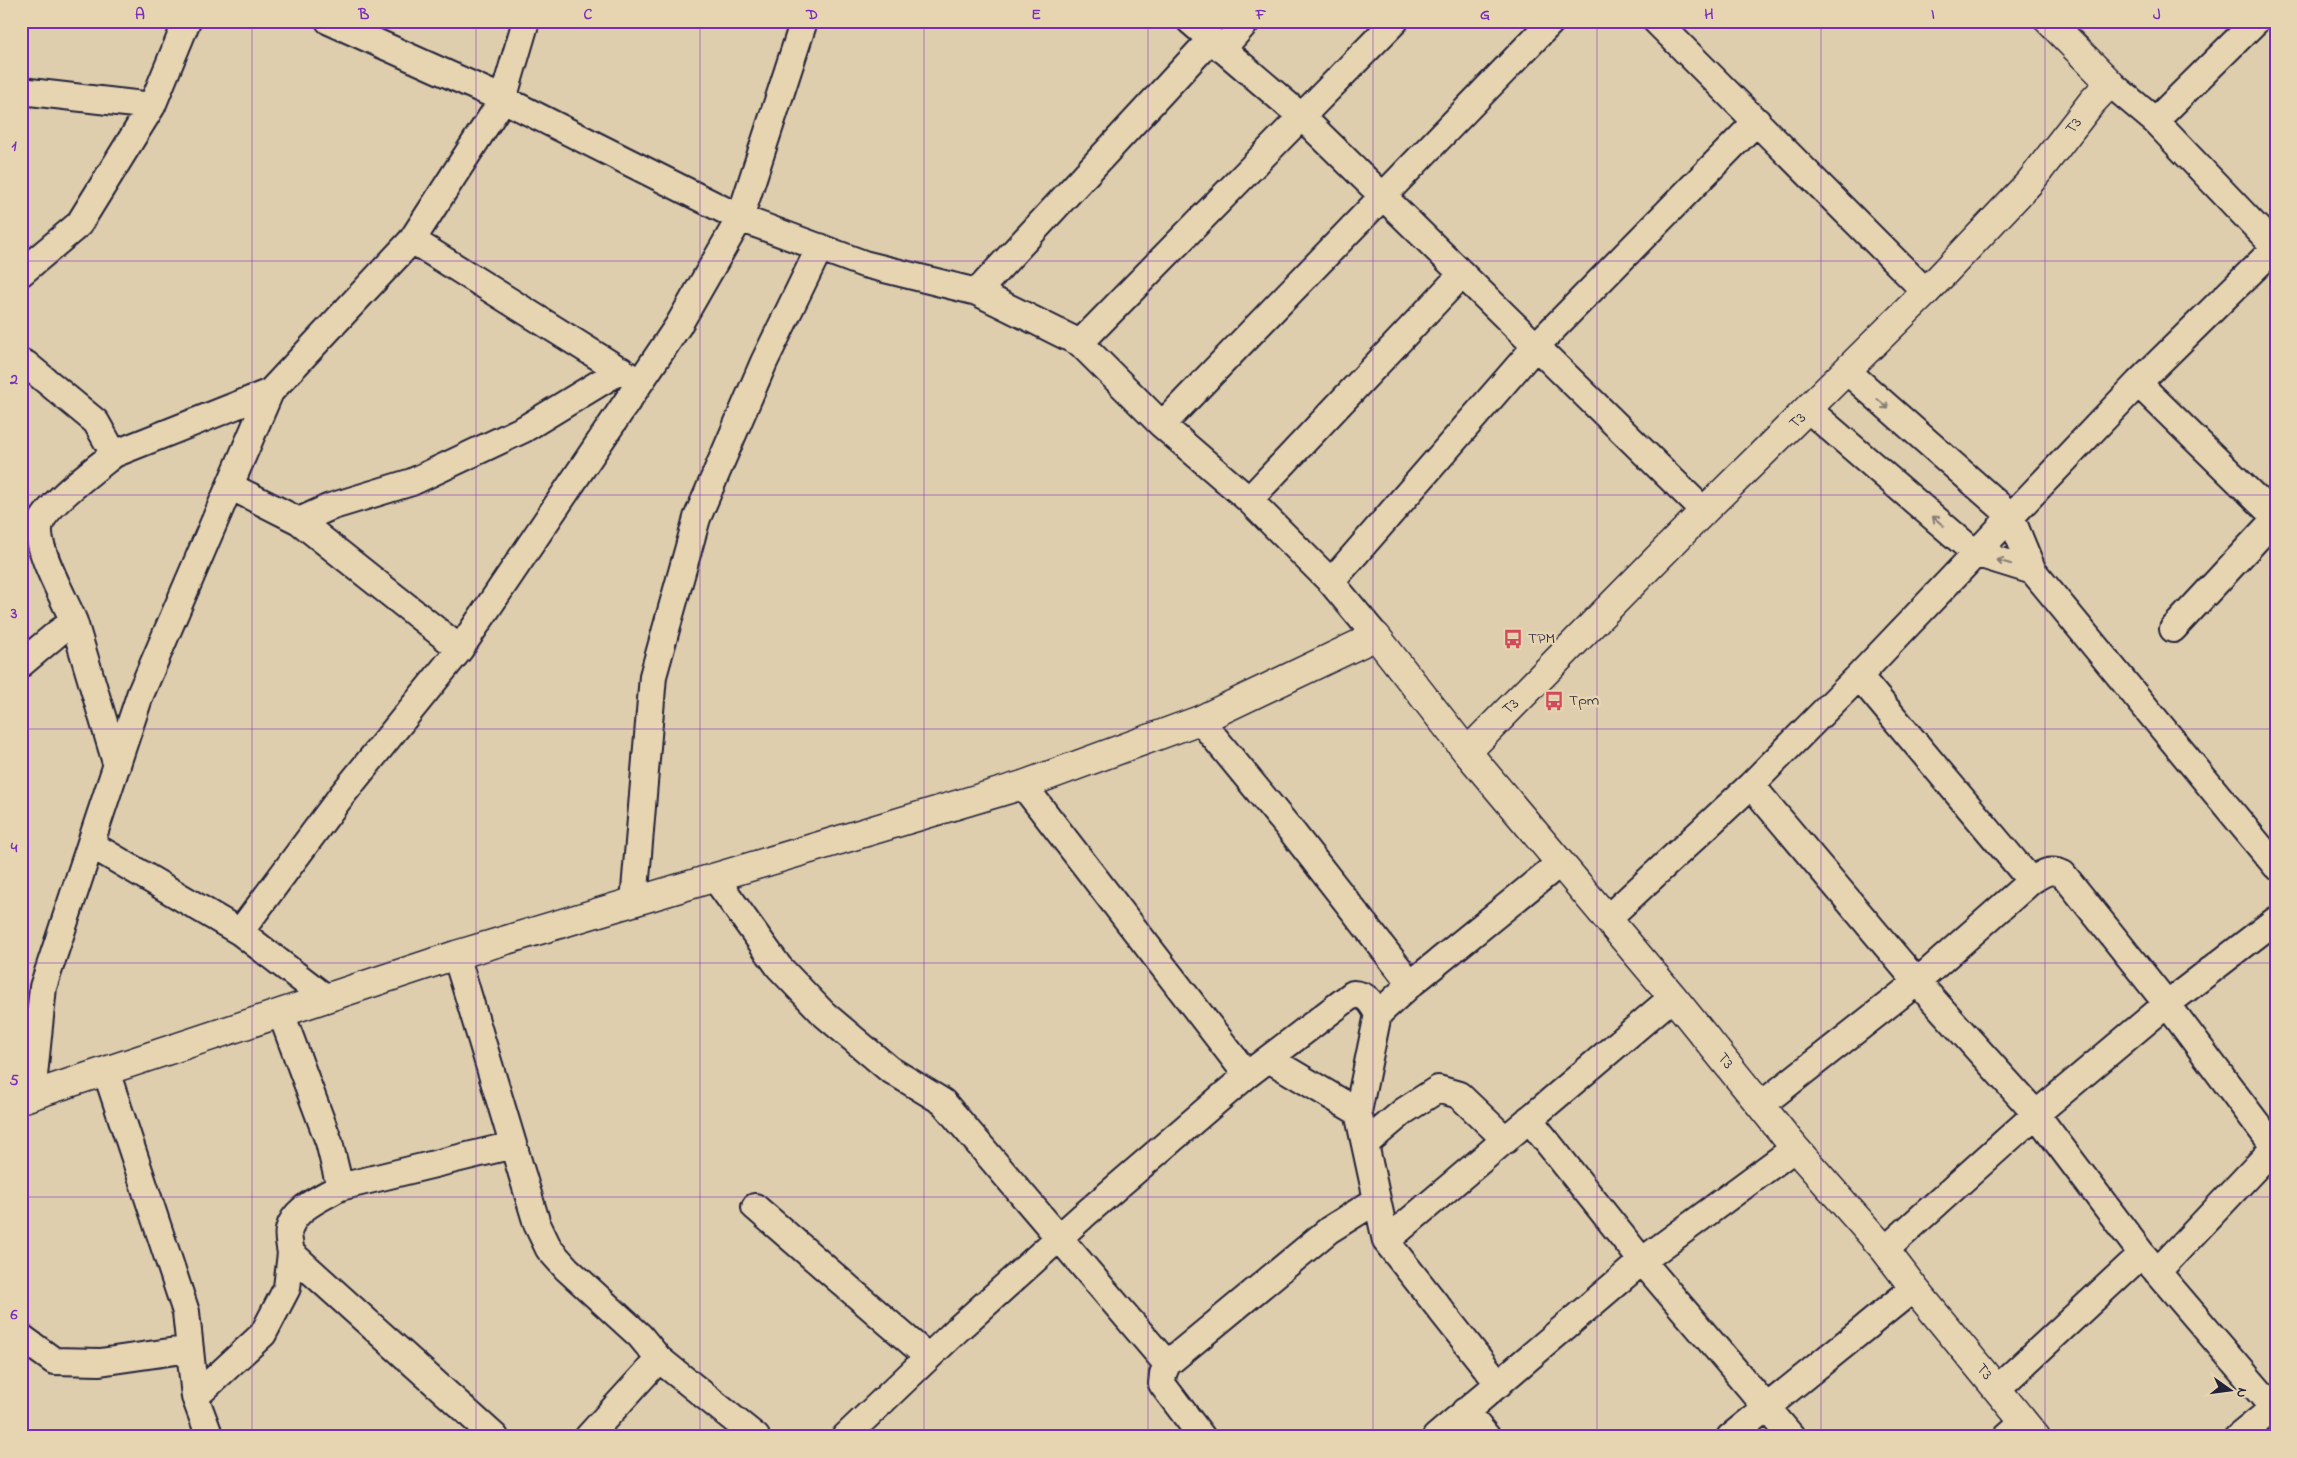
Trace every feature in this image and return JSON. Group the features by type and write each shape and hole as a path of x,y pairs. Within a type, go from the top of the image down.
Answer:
{"street":[{"path":"21,273 79,224 152,106 187,21"},
{"path":"329,21 503,99 740,218 864,264 977,292 1080,343 1162,425 1249,500 1331,582 1467,752"},
{"path":"526,21 503,99 412,240 270,392 140,695 92,846 43,988 27,1097 456,955 1023,785 1200,720 1376,636"},
{"path":"240,932 342,795 460,650 631,377 678,326 740,218 804,21"},
{"path":"1190,21 1302,117 1704,511"},
{"path":"977,292 1217,44 1248,21"},
{"path":"1080,343 1396,21"},
{"path":"1162,425 1552,21"},
{"path":"1656,21 1926,292"},
{"path":"1607,919 1751,785 1859,676 2010,515 2138,383 2270,236 2155,120 2110,83 2049,21"},
{"path":"2155,120 2256,21"},
{"name":"T3","path":"2023,1432 1998,1388 1914,1288 1885,1250 1795,1148 1674,997 1467,752 1704,511 1809,410 1926,292 2030,182 2092,102 2110,83"},
{"path":"21,91 152,106"},
{"path":"1331,582 1536,346 1757,121"},
{"path":"412,240 631,377"},
{"path":"634,902 653,676 697,518 764,362 820,247"},
{"path":"1249,500 1462,274"},
{"path":"21,362 96,422 114,454"},
{"path":"1847,372 2010,515 2033,571 2276,866"},
{"path":"299,521 330,507 412,482 631,377"},
{"path":"2138,383 2276,518 2173,629"},
{"path":"117,766 74,622 40,546 38,527 53,504 114,454 270,392"},
{"path":"1809,410 1975,553 2033,571"},
{"path":"230,486 299,521 460,650"},
{"path":"21,664 74,622"},
{"path":"1859,676 2031,881"},
{"path":"1200,720 1293,833 1411,984"},
{"path":"1023,785 1247,1075"},
{"path":"1751,785 1917,982 2036,1114 2150,1263 2275,1408 2238,1437"},
{"path":"92,846 240,932 326,998"},
{"path":"1499,1384 1386,1241 1358,1112 1378,1014 1411,984 1560,863"},
{"path":"1761,1105 1917,982 2031,881 2045,871 2055,870 2063,874 2167,1004 2275,1148 2150,1263 1998,1388"},
{"path":"715,878 780,967 824,1014 889,1069 943,1102 1167,1364"},
{"path":"1885,1250 2036,1114 2167,1004 2276,920"},
{"path":"456,955 537,1224 549,1249 567,1269 640,1336 659,1359 756,1437"},
{"path":"845,1437 928,1357 1059,1237 1247,1075 1353,994 1362,995 1369,999 1378,1014"},
{"path":"1386,1241 1674,997"},
{"path":"281,1013 329,1142 340,1187"},
{"path":"1269,1059 1358,1112"},
{"path":"106,1071 186,1312 195,1397 210,1437"},
{"path":"1365,1144 1404,1111 1438,1089 1459,1095 1506,1140"},
{"path":"1529,1119 1642,1261 1792,1437"},
{"path":"195,1397 263,1334 287,1288 291,1253 288,1231 294,1218 304,1208 340,1187 513,1144"},
{"path":"1436,1437 1642,1261 1795,1148"},
{"path":"1202,1437 1162,1384 1167,1364 1329,1230 1377,1200"},
{"path":"755,1206 928,1357"},
{"path":"291,1253 495,1437"},
{"path":"1730,1437 1914,1288"},
{"path":"21,1337 54,1361 100,1362 190,1349"},
{"path":"588,1437 659,1359"},
{"path":"1465,1411 1487,1437"}],"place":[{"name":"TPM","path":"1513,639"},
{"name":"Tpm","path":"1554,701"}]}
